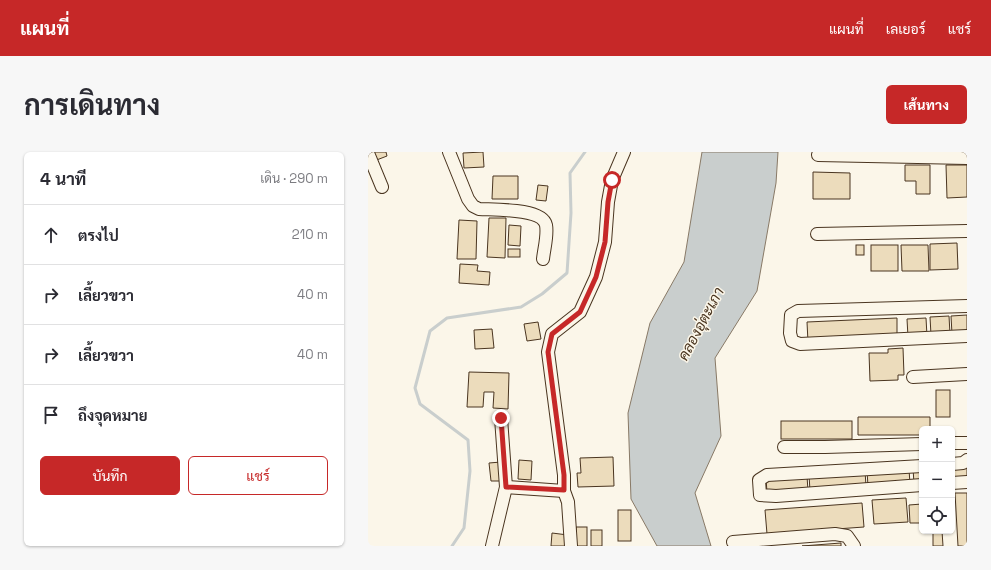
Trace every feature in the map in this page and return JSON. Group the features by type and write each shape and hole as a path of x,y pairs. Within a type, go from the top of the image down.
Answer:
{"street":[{"path":"449,152 468,199 473,206 479,209 532,213 544,221 546,227 543,259"},
{"path":"571,546 568,502 564,490 564,475 548,352 552,334 580,312 596,277 605,242 608,202 612,180 624,152"},
{"path":"368,153 382,188"},
{"path":"818,155 967,158"},
{"path":"817,234 967,231"},
{"path":"967,306 798,311 791,315 790,333 792,341 800,344 967,336"},
{"path":"913,376 967,374"},
{"path":"492,546 506,487 501,418"},
{"path":"955,443 967,443"},
{"path":"784,447 825,448 919,444"},
{"path":"955,464 963,464 967,460"},
{"path":"919,466 767,475 759,480 759,490 760,495 776,496 919,486"},
{"path":"955,483 967,482"},
{"path":"506,487 564,490"},
{"path":"733,542 835,534 846,536 854,546"}],"water":[{"name":"คลองอุ่ตะเภา","path":"702,152 778,152 776,183 757,291 715,358 721,436 695,493 711,546 657,546 631,499 628,413 650,323 684,262"}],"building":[{"path":"371,152 386,152 387,156 374,161"},
{"path":"483,152 484,167 464,168 463,153"},
{"path":"905,165 930,165 930,194 916,194 916,181 905,181"},
{"path":"946,165 967,165 967,197 947,198"},
{"path":"813,172 850,173 850,199 813,199"},
{"path":"493,176 518,176 518,199 492,199"},
{"path":"538,185 548,186 546,201 536,200"},
{"path":"489,218 506,218 505,258 487,257"},
{"path":"459,220 477,221 476,259 457,259"},
{"path":"509,225 521,226 520,246 508,245"},
{"path":"957,243 958,269 930,270 930,244"},
{"path":"856,245 864,245 864,255 856,255"},
{"path":"871,245 898,245 898,271 871,271"},
{"path":"901,245 928,245 929,271 902,271"},
{"path":"508,249 520,249 520,257 508,257"},
{"path":"460,264 478,265 477,271 490,272 489,285 459,283"},
{"path":"967,315 967,333 952,334 951,316"},
{"path":"949,316 950,334 931,335 930,317"},
{"path":"897,318 897,339 808,342 807,322"},
{"path":"926,318 927,336 908,337 907,319"},
{"path":"538,322 541,339 527,341 524,324"},
{"path":"492,329 494,348 475,349 474,330"},
{"path":"903,348 904,375 898,375 898,380 870,381 869,353 888,353 888,349"},
{"path":"469,372 509,373 508,409 493,408 494,392 484,392 483,407 467,407"},
{"path":"936,390 950,390 950,417 936,417"},
{"path":"858,417 930,417 930,426 919,426 919,435 858,435"},
{"path":"781,421 852,421 852,439 781,439"},
{"path":"613,457 614,486 578,487 577,473 581,473 580,458"},
{"path":"519,460 532,461 531,480 518,479"},
{"path":"501,462 502,481 491,481 489,463"},
{"path":"967,465 967,481 955,482 955,466"},
{"path":"913,468 919,468 919,484 914,484"},
{"path":"909,469 910,484 868,486 867,471"},
{"path":"865,471 866,486 810,491 809,475"},
{"path":"807,476 808,491 767,493 766,478"},
{"path":"955,493 967,493 967,546 958,546"},
{"path":"906,498 908,522 874,524 872,500"},
{"path":"862,503 864,527 767,534 765,510"},
{"path":"919,504 919,523 910,523 909,505"},
{"path":"618,510 631,510 631,541 618,541"},
{"path":"576,527 587,527 587,546 576,546"},
{"path":"591,530 602,530 602,546 591,546"},
{"path":"552,533 568,535 567,546 551,546"},
{"path":"933,534 942,534 943,546 933,546"},
{"path":"841,543 841,546 802,546"}],"waterway":[{"path":"452,546 464,528 470,471 468,440 420,404 415,388 430,331 447,318 521,307 542,294 567,273 571,213 570,173 585,152"}],"route":[{"path":"501,418 506,487 564,490 564,475 548,352 552,334 580,312 596,277 605,242 608,202 612,180"}]}
